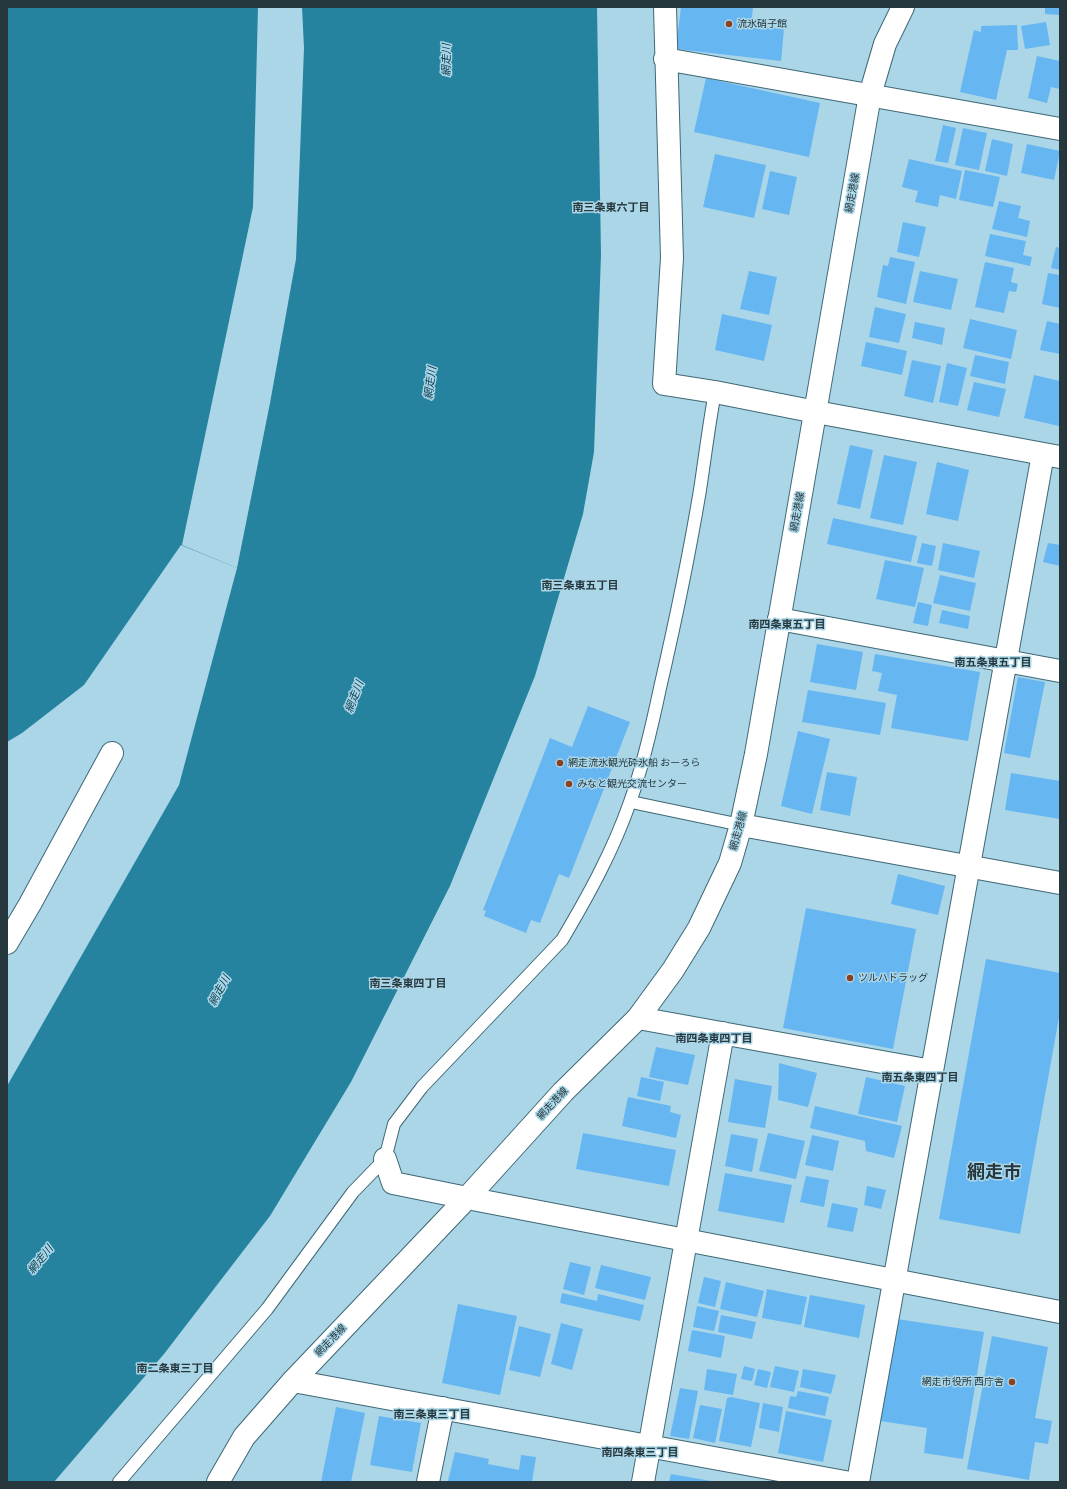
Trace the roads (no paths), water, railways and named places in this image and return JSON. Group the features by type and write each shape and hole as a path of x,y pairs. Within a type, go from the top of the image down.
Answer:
{"street":[{"path":"664,7 672,258 664,384 715,392 1052,455 1006,661 858,1482"},
{"name":"網走港線","path":"218,1482 244,1437 293,1381 467,1198 563,1092 638,1018 673,970 699,928 730,864 741,825 756,754 870,95 885,44 903,7"},
{"path":"665,59 1060,129"},
{"path":"779,619 1060,671"},
{"path":"7,943 30,904 112,753"},
{"path":"741,825 1060,883"},
{"path":"638,1018 932,1071"},
{"path":"643,1482 723,1033"},
{"path":"385,1159 393,1183 686,1241 1060,1312"},
{"path":"293,1381 845,1482"},
{"path":"428,1482 442,1408"}],"lane":[{"path":"119,1482 267,1309 353,1192 385,1159 388,1142 394,1124 422,1087 562,940 608,858 631,802 651,728 669,648 700,490 707,433 715,392"},
{"path":"631,802 741,825"}],"water":[{"name":"網走川","path":"7,7 597,7 601,255 594,452 583,514 535,676 450,886 351,1082 270,1216 164,1354 54,1482 7,1482 7,1086 179,785 237,568 181,545 84,685 22,733 7,742"}],"place":[{"name":"流氷硝子館","path":"729,24"},
{"name":"網走流氷観光砕氷船 おーろら","path":"560,763"},
{"name":"みなと観光交流センター","path":"569,784"},
{"name":"ツルハドラッグ","path":"850,978"},
{"name":"網走市役所 西庁舎","path":"1012,1382"}],"district":[{"name":"南三条東六丁目","path":"611,208"},
{"name":"南三条東五丁目","path":"580,586"},
{"name":"南四条東五丁目","path":"787,625"},
{"name":"南五条東五丁目","path":"993,663"},
{"name":"南三条東四丁目","path":"408,984"},
{"name":"南四条東四丁目","path":"714,1039"},
{"name":"南五条東四丁目","path":"920,1078"},
{"name":"網走市","path":"994,1173"},
{"name":"南二条東三丁目","path":"175,1369"},
{"name":"南三条東三丁目","path":"432,1415"},
{"name":"南四条東三丁目","path":"640,1453"}]}
